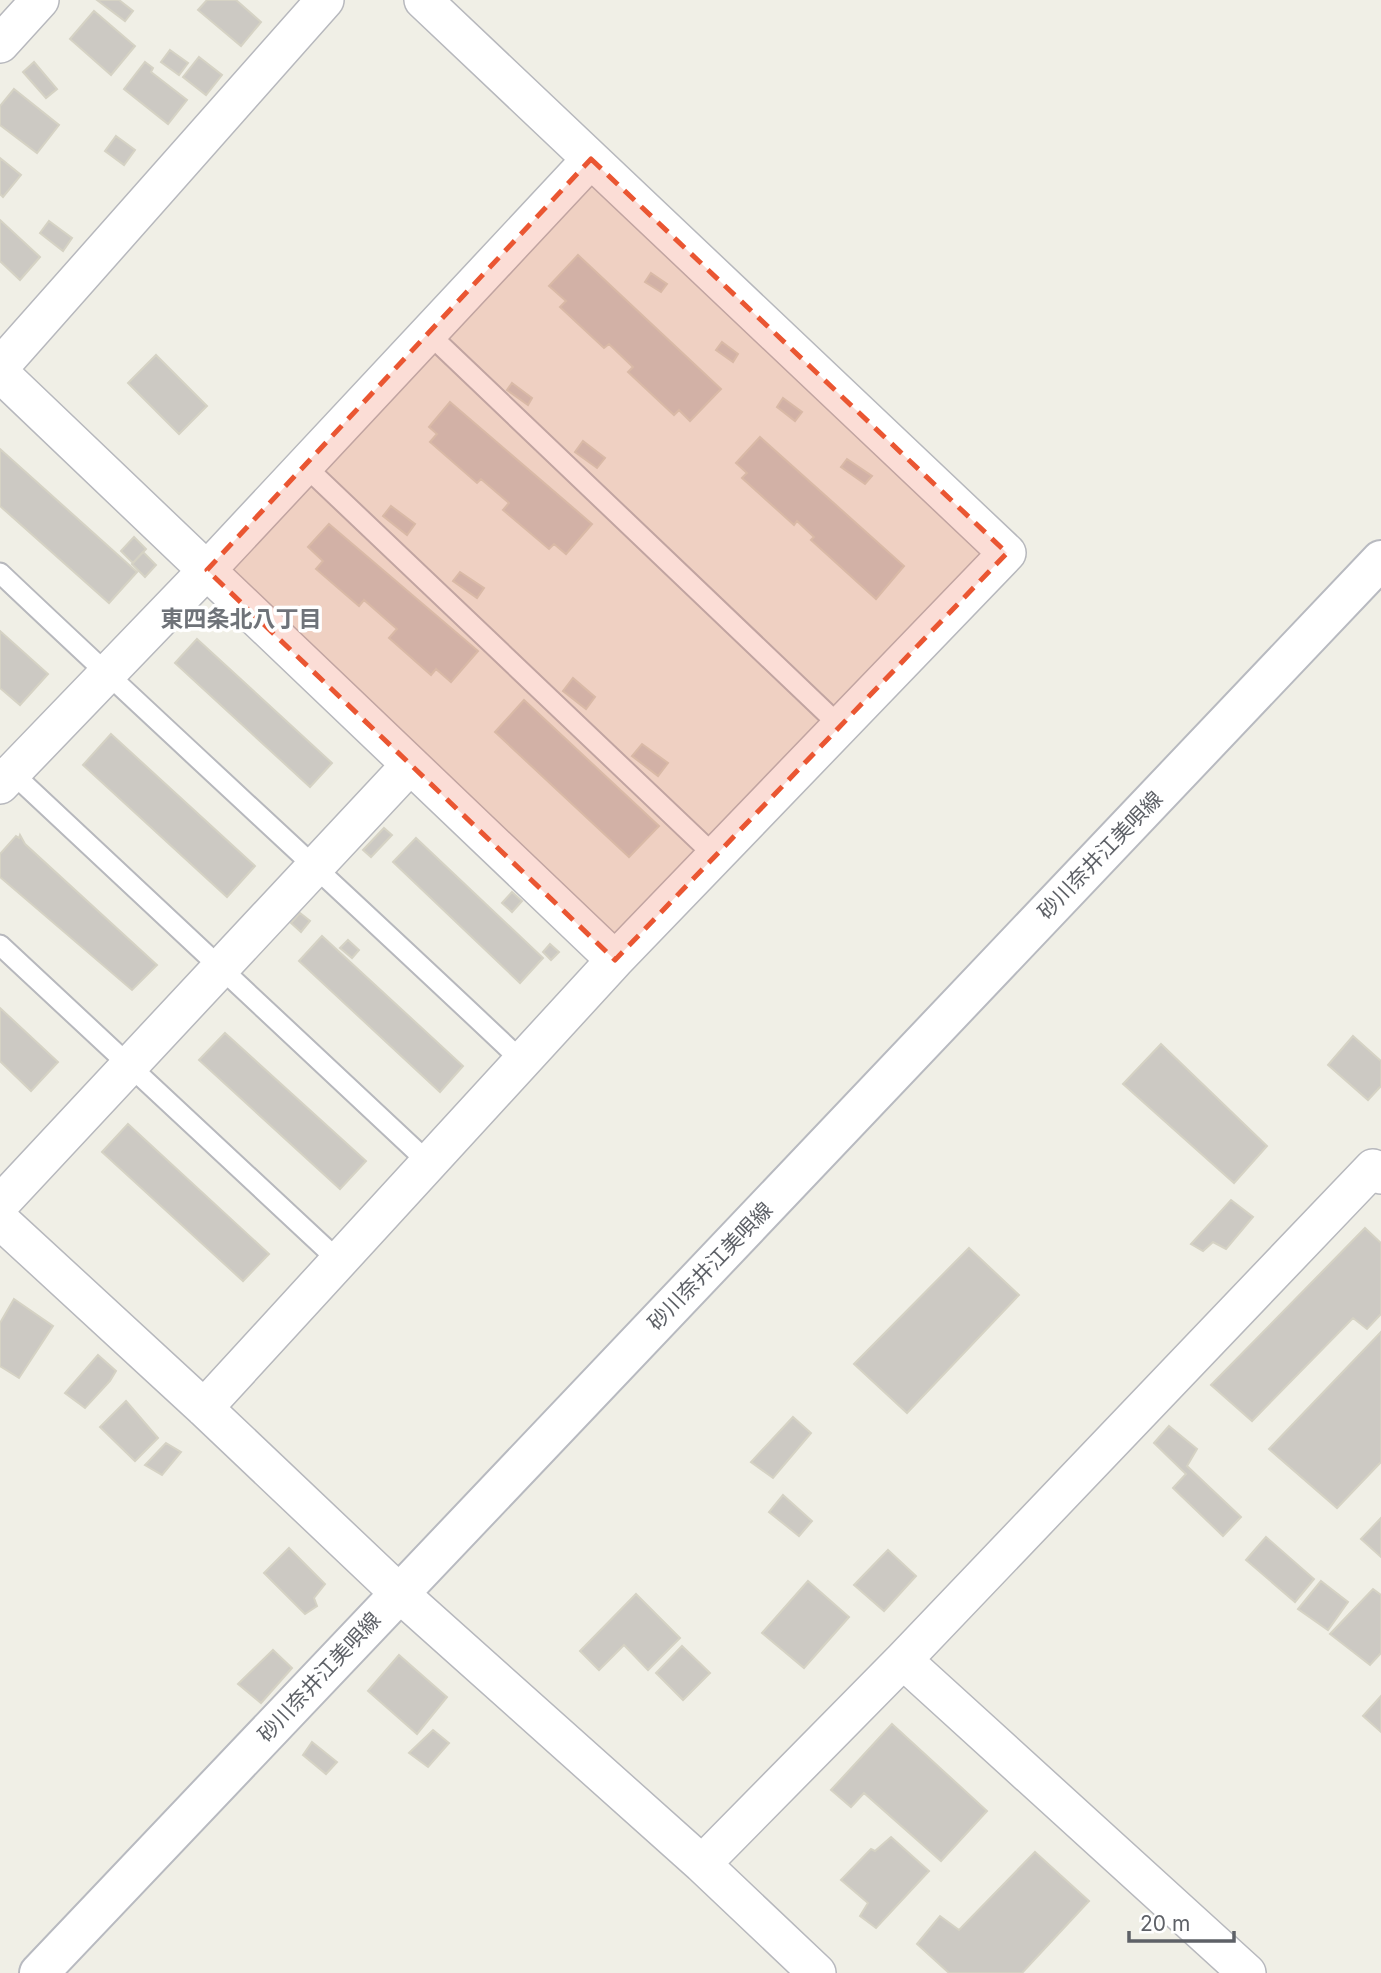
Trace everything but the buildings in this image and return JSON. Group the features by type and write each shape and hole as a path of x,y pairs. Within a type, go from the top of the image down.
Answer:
{"main road":[{"name":"砂川奈井江美唄線","path":"39,1973 1381,560"}],"street":[{"path":"0,44 40,0"},
{"path":"0,367 325,0"},
{"path":"204,1408 615,960 1007,553 424,0"},
{"path":"4,773 107,674 207,570 591,159"},
{"path":"0,373 615,960"},
{"path":"0,1204 410,765"},
{"path":"702,1864 903,1660 1373,1168 1381,1175"},
{"path":"0,1220 399,1593 702,1864 817,1973"},
{"path":"903,1660 1247,1973"}],"lane":[{"path":"428,333 840,726"},
{"path":"304,465 715,856"},
{"path":"0,573 522,1061"},
{"path":"4,773 220,968 429,1163"},
{"path":"0,945 339,1261"}],"highlighted area":[{"path":"591,159 1007,553 615,960 207,570"}],"district":[{"name":"東四条北八丁目","path":"241,619"}]}
